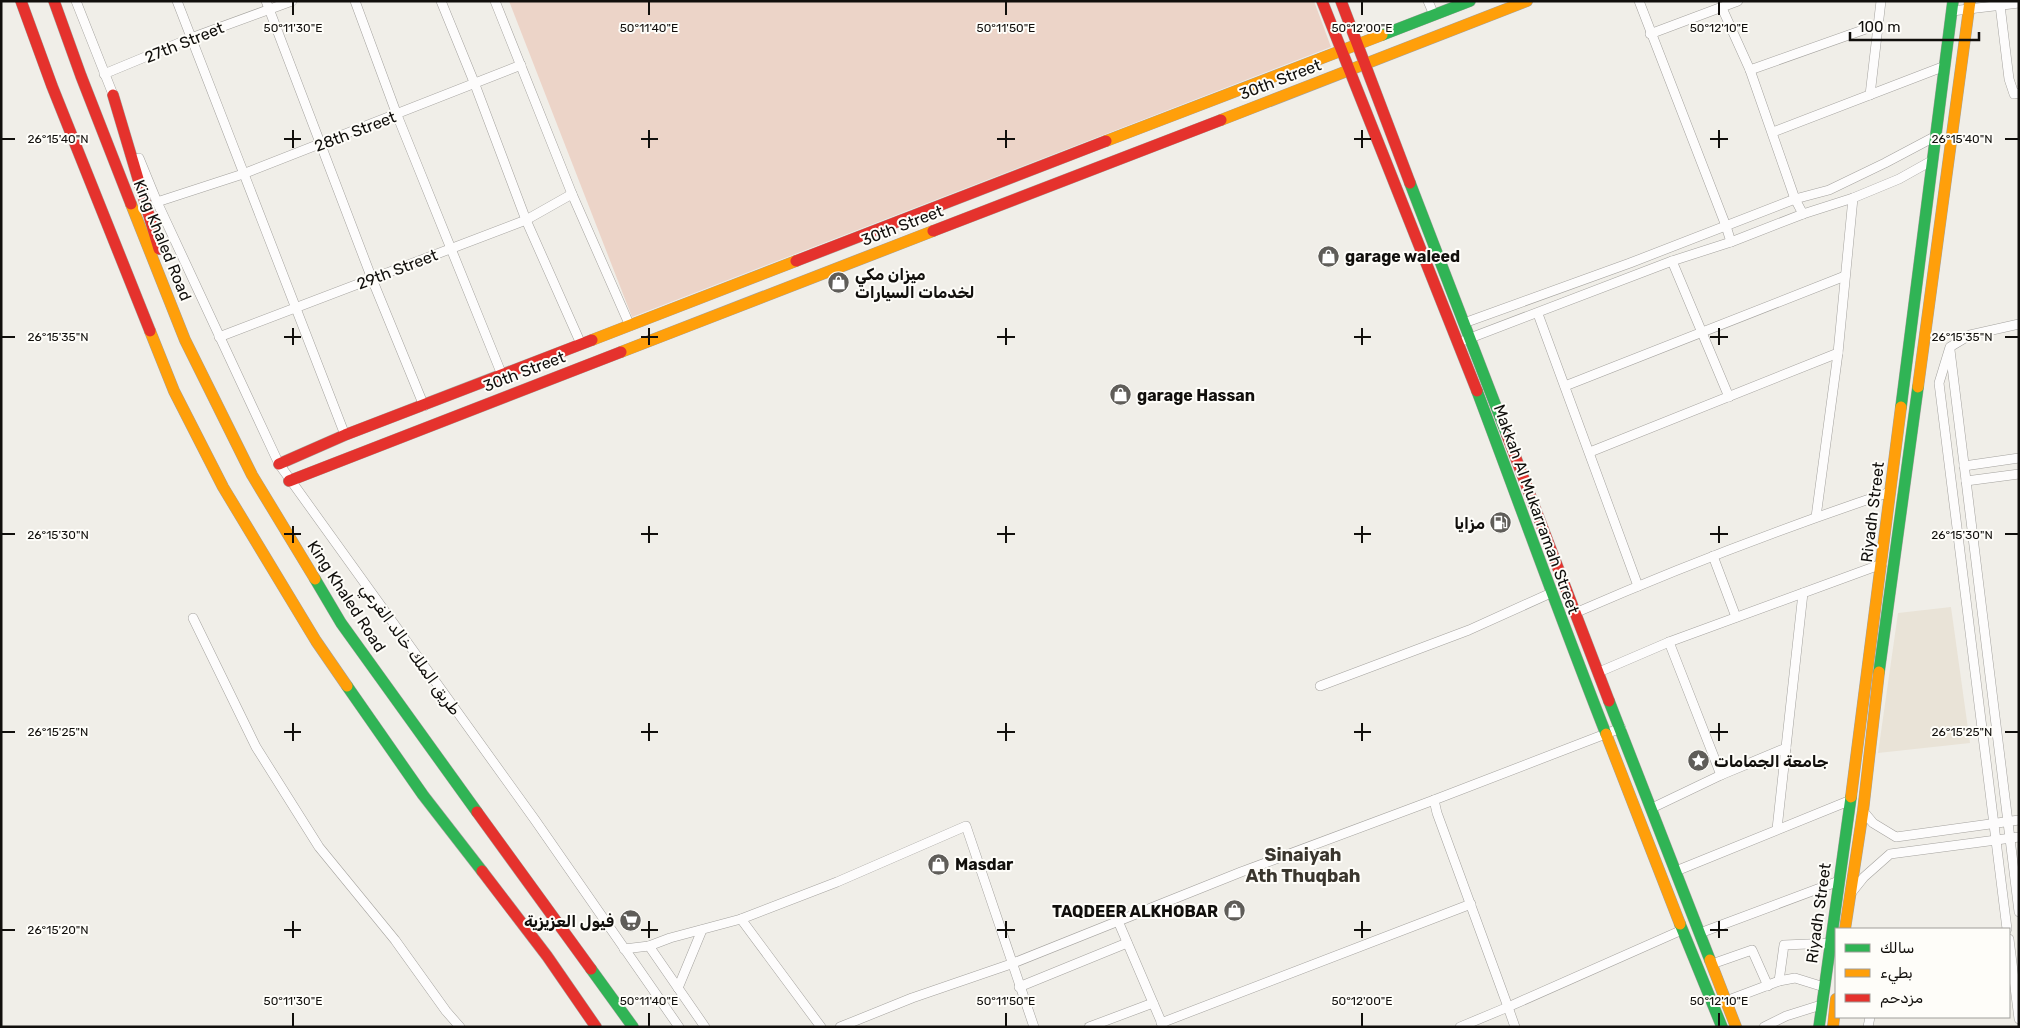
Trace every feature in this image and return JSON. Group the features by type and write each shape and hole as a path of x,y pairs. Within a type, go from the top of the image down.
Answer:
{"main road":[{"path":"21,1 56,95 174,391 222,488 316,641 424,795 547,956 596,1027"},
{"name":"King Khaled Road","path":"54,1 81,76 185,340 252,475 341,623 481,814 633,1027"},
{"name":"Makkah Al Mukarramah Street","path":"1322,1 1457,342 1541,561 1551,593 1682,930 1722,1027"},
{"name":"Makkah Al Mukarramah Street","path":"1341,1 1575,613 1736,1027"},
{"name":"30th Street","path":"279,464 345,435 1470,1"},
{"name":"30th Street","path":"289,481 1527,1"},
{"name":"Riyadh Street","path":"1846,928 1970,5"},
{"name":"Riyadh Street","path":"1819,1027 1832,944 1882,564 1946,66 1952,6"},
{"path":"113,95 185,340"},
{"path":"1897,444 1910,445"},
{"path":"1660,870 1673,882 1678,876"},
{"path":"575,947 642,1027"},
{"path":"1832,1027 1835,1006"}],"street":[{"name":"طريق الملك خالد الفرعي","path":"76,1 157,202 279,464 289,481 535,820 679,1027"},
{"path":"177,1 345,435"},
{"name":"27th Street","path":"104,74 267,6 292,1"},
{"path":"355,1 397,115 502,375"},
{"path":"441,1 526,220 581,344"},
{"path":"495,1 572,194 630,326"},
{"path":"1428,1 1434,15"},
{"path":"1639,1 1731,242"},
{"path":"1650,34 1738,1"},
{"path":"1870,95 1881,1"},
{"path":"1952,6 2019,3"},
{"path":"2000,5 2009,80 2014,94 2019,94"},
{"path":"267,6 372,279 424,406"},
{"path":"1722,8 1750,70 1795,199 1803,214"},
{"path":"1750,70 1877,25"},
{"name":"28th Street","path":"157,202 243,174 321,145 474,82 521,65"},
{"path":"1773,132 1946,66"},
{"path":"1464,324 1795,199 1829,190 1885,164 1936,136"},
{"path":"1457,342 1471,339 1538,314 1672,261 1853,198 1899,178 1933,160"},
{"name":"29th Street","path":"220,337 526,220 572,194"},
{"path":"1816,517 1838,353 1853,198"},
{"path":"1672,261 1729,397"},
{"path":"1565,386 1845,276"},
{"path":"1538,314 1638,586"},
{"path":"2008,928 1993,824 1939,383 1950,347 1970,335 2019,324"},
{"path":"1950,347 2019,912"},
{"path":"1590,452 1838,353"},
{"path":"1964,466 2019,458"},
{"path":"1966,481 2019,474"},
{"path":"1575,613 1713,556 1816,517 1890,492"},
{"path":"1713,556 1736,618"},
{"path":"1599,672 1669,642 1882,564"},
{"path":"1320,686 1469,630 1551,593"},
{"path":"1777,829 1804,593"},
{"path":"193,618 256,747 319,847 395,940 446,1011 460,1027"},
{"path":"1669,642 1721,776"},
{"path":"840,1027 912,998 1011,964 1241,872 1621,728"},
{"path":"1652,808 1786,748"},
{"path":"1434,800 1516,1027"},
{"path":"1678,876 1777,829 1851,800"},
{"path":"1863,811 1873,824 1896,837 2019,820"},
{"path":"624,949 649,946 670,938 741,919 837,882 966,826 1011,964 1034,1027"},
{"path":"1896,837 1897,853"},
{"path":"1850,894 1864,877 1890,854 2019,837"},
{"path":"1700,933 1839,881"},
{"path":"1118,921 1162,1025 1471,904"},
{"path":"741,919 821,1027"},
{"path":"678,988 702,930"},
{"path":"1460,1027 1682,930"},
{"path":"1020,987 1127,943"},
{"path":"1779,981 1784,945 1832,944"},
{"path":"649,946 705,1027"},
{"path":"1712,964 1752,950 1768,986"},
{"path":"2010,958 2011,976 2019,1019"},
{"path":"1726,1001 1779,981 1795,978 1824,987"},
{"path":"1089,1027 1153,1003"},
{"path":"1764,1027 1786,1016 1822,1005"}],"shaded area":[{"path":"509,1 1314,1 1331,47 632,317"},
{"path":"1951,607 1970,743 1878,753 1898,613"}],"traffic: fast":[{"path":"1382,35 1470,1"},
{"path":"1901,407 1953,1"},
{"path":"1410,183 1507,435"},
{"path":"1879,672 1918,387"},
{"path":"1477,391 1606,734"},
{"path":"315,579 341,623 477,812"},
{"path":"347,686 423,795 482,871"},
{"path":"1609,701 1710,960"},
{"path":"1819,1027 1851,797"},
{"path":"1680,924 1722,1027"},
{"path":"591,969 633,1027"}],"traffic: slow":[{"path":"1221,120 1527,1"},
{"path":"1918,387 1970,1"},
{"path":"1106,141 1382,35"},
{"path":"131,204 185,340 252,475 315,579"},
{"path":"621,352 933,231"},
{"path":"592,340 796,261"},
{"path":"150,331 174,391 223,487 316,641 347,686"},
{"path":"1851,797 1901,407"},
{"path":"1845,928 1863,811 1879,672"},
{"path":"1606,734 1680,924"},
{"path":"1710,960 1736,1027"},
{"path":"1833,1027 1835,1008"}],"traffic: jam":[{"path":"21,1 52,86 150,331"},
{"path":"54,1 131,204"},
{"path":"1322,1 1477,391"},
{"path":"1341,1 1410,183"},
{"path":"113,95 159,249"},
{"path":"933,231 1221,120"},
{"path":"796,261 1106,141"},
{"path":"279,464 345,435 592,340"},
{"path":"289,481 621,352"},
{"path":"1507,435 1609,701"},
{"path":"477,812 591,969"},
{"path":"482,871 547,956 596,1027"}],"place":[{"name":"garage waleed","path":"1329,256"},
{"name":"ميزان مكي لخدمات السيارات","path":"839,283"},
{"name":"garage Hassan","path":"1121,395"},
{"name":"مزايا","path":"1501,523"},
{"name":"جامعة الجمامات","path":"1698,761"},
{"name":"Masdar","path":"939,864"},
{"name":"TAQDEER ALKHOBAR","path":"1234,911"},
{"name":"فيول العزيزية","path":"630,921"}],"district":[{"name":"Sinaiyah Ath Thuqbah","path":"1303,865"}]}
